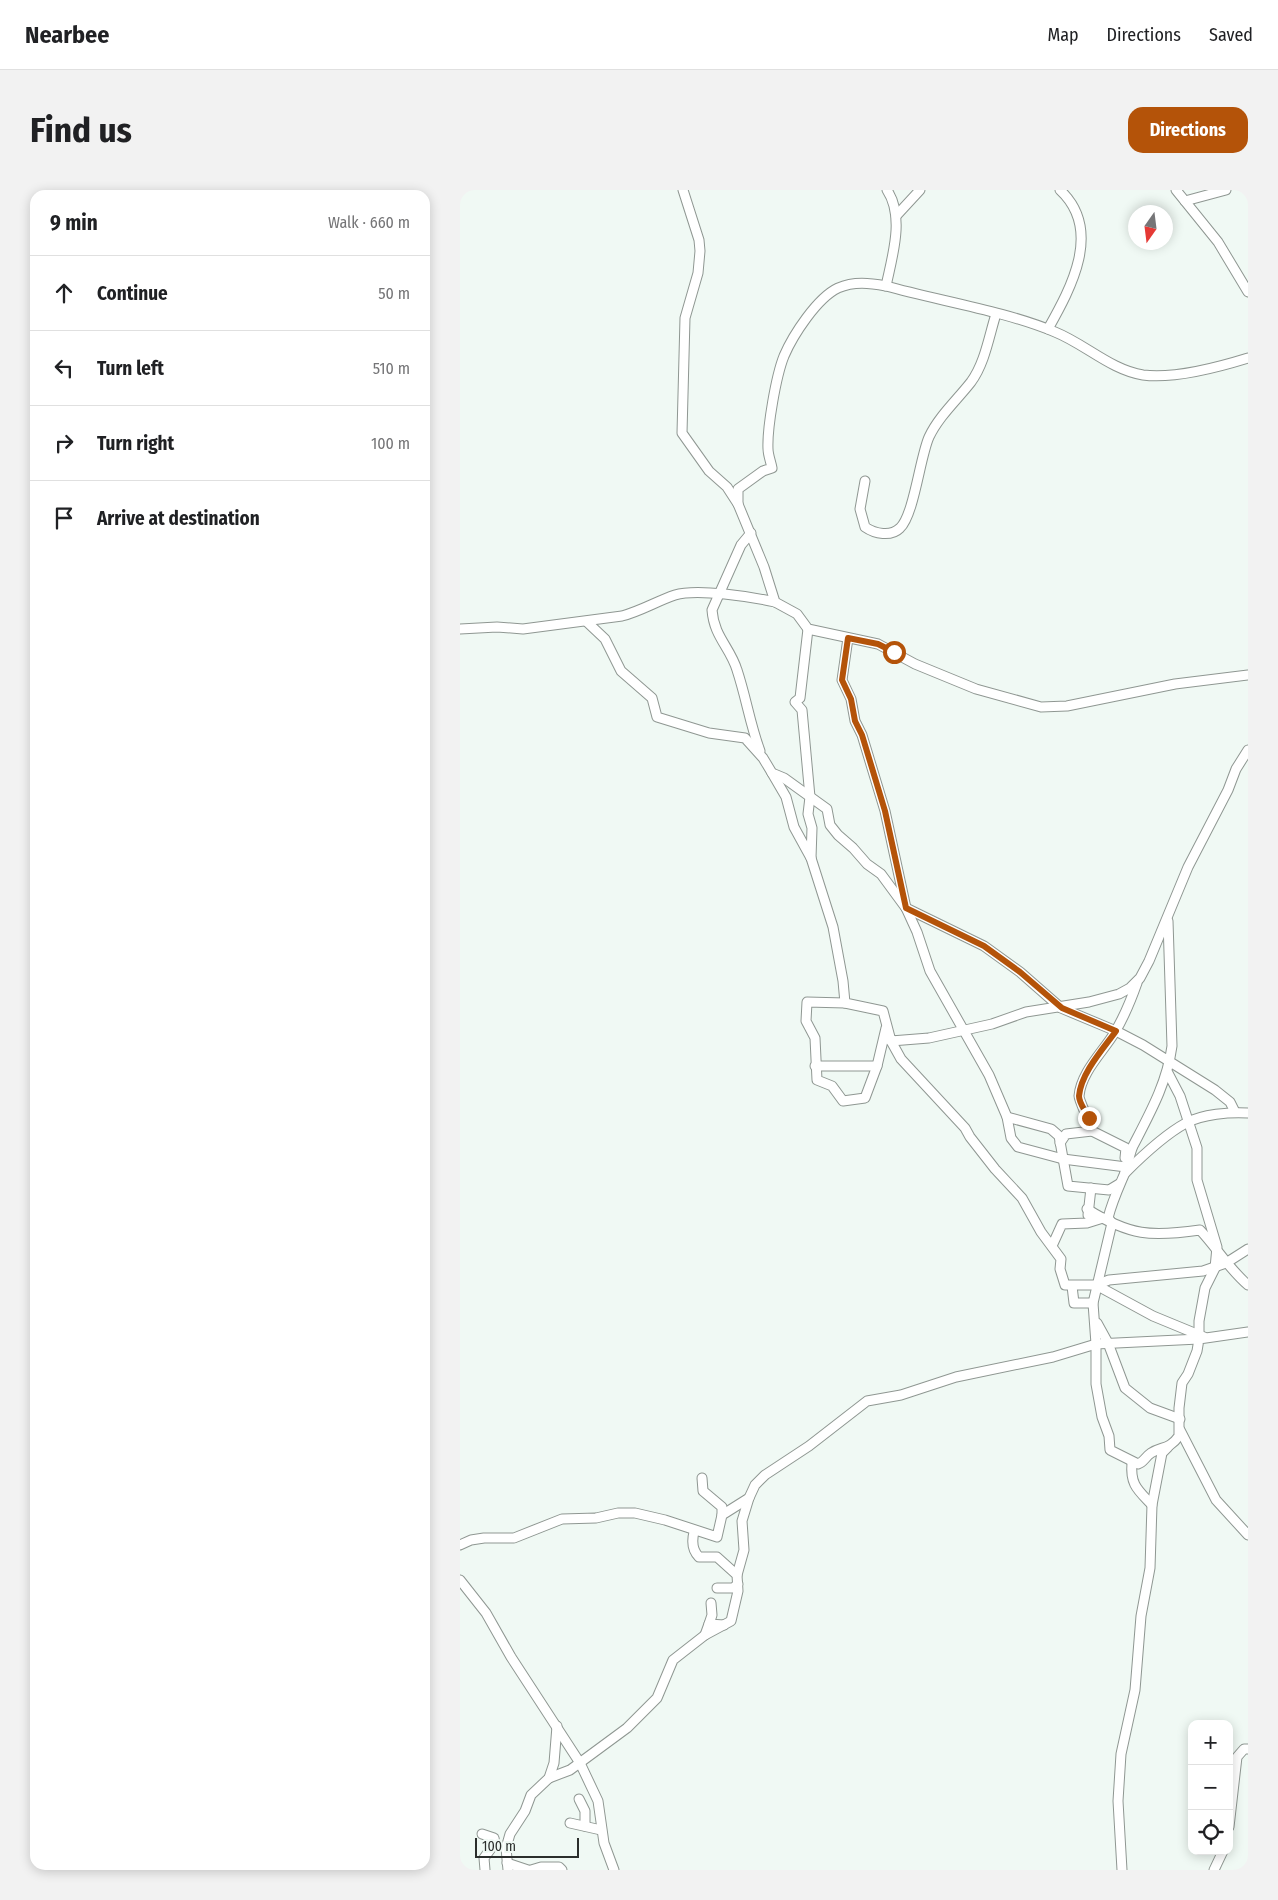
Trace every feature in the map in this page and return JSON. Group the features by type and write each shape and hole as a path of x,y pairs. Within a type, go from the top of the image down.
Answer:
{"street":[{"path":"683,190 699,240 700,251 698,273 685,318 681,428 684,438 709,471 727,487 738,504 764,567 774,602"},
{"path":"886,286 895,241 896,216 887,190"},
{"path":"896,216 920,190"},
{"path":"1048,329 1066,297 1082,246 1081,227 1075,210 1060,190"},
{"path":"1176,190 1218,242 1248,292"},
{"path":"1185,201 1226,190"},
{"path":"738,504 738,489 763,471 772,468 768,450 775,394 784,358 794,338 816,307 837,288 868,282 996,314 1048,329 1126,370 1143,375 1162,375 1248,358"},
{"path":"865,481 860,510 865,527 879,533 894,532 900,528 914,493 929,438 972,381 980,365 996,314"},
{"path":"751,533 741,545 712,610 713,622 718,638 729,651 737,668 752,729 763,758 786,796 794,827 811,858 833,927 845,1003"},
{"path":"460,629 497,627 523,629 587,622 636,613 676,594 720,594 774,602 797,614 808,629 878,644 915,664 976,689 1041,707 1067,706 1183,683 1248,675"},
{"path":"587,622 605,639 621,671 652,698 657,717 710,734 745,738 763,758"},
{"path":"808,629 800,698 795,702 802,710 810,797 808,814 812,828 811,858"},
{"path":"848,638 842,680 851,699 855,721 862,735 885,811 906,908"},
{"path":"1092,1131 1089,1118 1080,1103 1079,1096 1084,1079 1116,1031 1188,867 1229,787 1236,769 1248,750"},
{"path":"772,773 784,778 827,809 830,825 866,864 881,874 906,908 917,932 930,971 962,1030 989,1074 1007,1117 1007,1128 1018,1146 1063,1159 1126,1168"},
{"path":"906,908 984,946 1020,972 1062,1008 1116,1031 1169,1068 1215,1090 1230,1102 1235,1112"},
{"path":"1169,913 1172,1046 1169,1068 1116,1190 1107,1219 1093,1303 1096,1384 1102,1417 1109,1436 1110,1450 1132,1463 1138,1464 1144,1462 1151,1453 1170,1445"},
{"path":"891,1040 929,1038 992,1024 1026,1012 1062,1008 1119,994 1130,988 1140,978"},
{"path":"886,1027 877,1066 864,1099 841,1100 832,1086 817,1080 815,1038 806,1021 808,1002 845,1003 883,1011 886,1027 901,1060 965,1128 995,1169 1022,1198 1041,1232 1061,1259 1060,1270 1064,1283 1072,1286 1096,1285 1109,1280 1191,1273 1215,1268 1248,1249"},
{"path":"815,1066 877,1066"},
{"path":"1122,1870 1118,1801 1120,1766 1139,1656 1141,1616 1150,1568 1152,1505 1162,1453 1179,1436 1179,1408 1182,1383 1202,1337 1199,1321 1205,1288 1215,1268 1216,1247 1197,1180 1197,1148 1169,1068"},
{"path":"1007,1117 1051,1129 1059,1136 1068,1186 1109,1190 1118,1184 1126,1168 1187,1122 1235,1112 1248,1113"},
{"path":"1060,1143 1066,1134 1092,1131 1126,1148 1124,1155 1126,1168"},
{"path":"1089,1221 1088,1209 1091,1188"},
{"path":"1088,1209 1107,1219 1152,1235 1200,1230 1216,1247 1226,1263 1248,1284"},
{"path":"1052,1246 1061,1224 1087,1223 1089,1221 1107,1219"},
{"path":"1096,1285 1153,1316 1202,1337"},
{"path":"1072,1286 1074,1304 1093,1303"},
{"path":"1095,1320 1108,1342 1125,1388 1150,1408 1180,1419"},
{"path":"742,1521 748,1498 755,1485 765,1475 809,1446 867,1401 901,1395 956,1377 1052,1358 1096,1344 1248,1332"},
{"path":"1180,1430 1216,1500 1248,1535"},
{"path":"1132,1463 1131,1476 1134,1485 1152,1505"},
{"path":"562,1870 559,1867 541,1867 530,1870 507,1866 506,1848 510,1834 525,1811 531,1796 549,1778 570,1770 627,1728 652,1704 673,1660 705,1635 716,1622 731,1621 737,1575 744,1550 742,1521 739,1513 725,1511 705,1495 702,1478"},
{"path":"460,1545 471,1540 514,1538 562,1519 596,1518 635,1513 665,1520 694,1532 716,1537 725,1511 748,1498"},
{"path":"694,1532 692,1541 699,1557 717,1557 737,1575"},
{"path":"460,1536 471,1540"},
{"path":"460,1580 486,1612 511,1657 580,1763 598,1801 602,1830 614,1870"},
{"path":"717,1588 736,1588"},
{"path":"711,1603 716,1622"},
{"path":"705,1635 716,1622"},
{"path":"549,1778 554,1763 557,1726"},
{"path":"1231,1810 1237,1757 1244,1749 1248,1749"},
{"path":"579,1799 585,1811 585,1826"},
{"path":"570,1822 602,1830"},
{"path":"482,1834 494,1838 495,1843"},
{"path":"495,1843 502,1844 506,1848"},
{"path":"485,1870 484,1858 495,1843"},
{"path":"1214,1870 1221,1855"}],"route":[{"path":"894,652 878,644 848,638 842,680 851,699 855,721 862,735 885,811 906,908 967,936 984,946 1020,972 1062,1008 1086,1020 1116,1031 1084,1079 1079,1096 1080,1103 1089,1118"}]}
